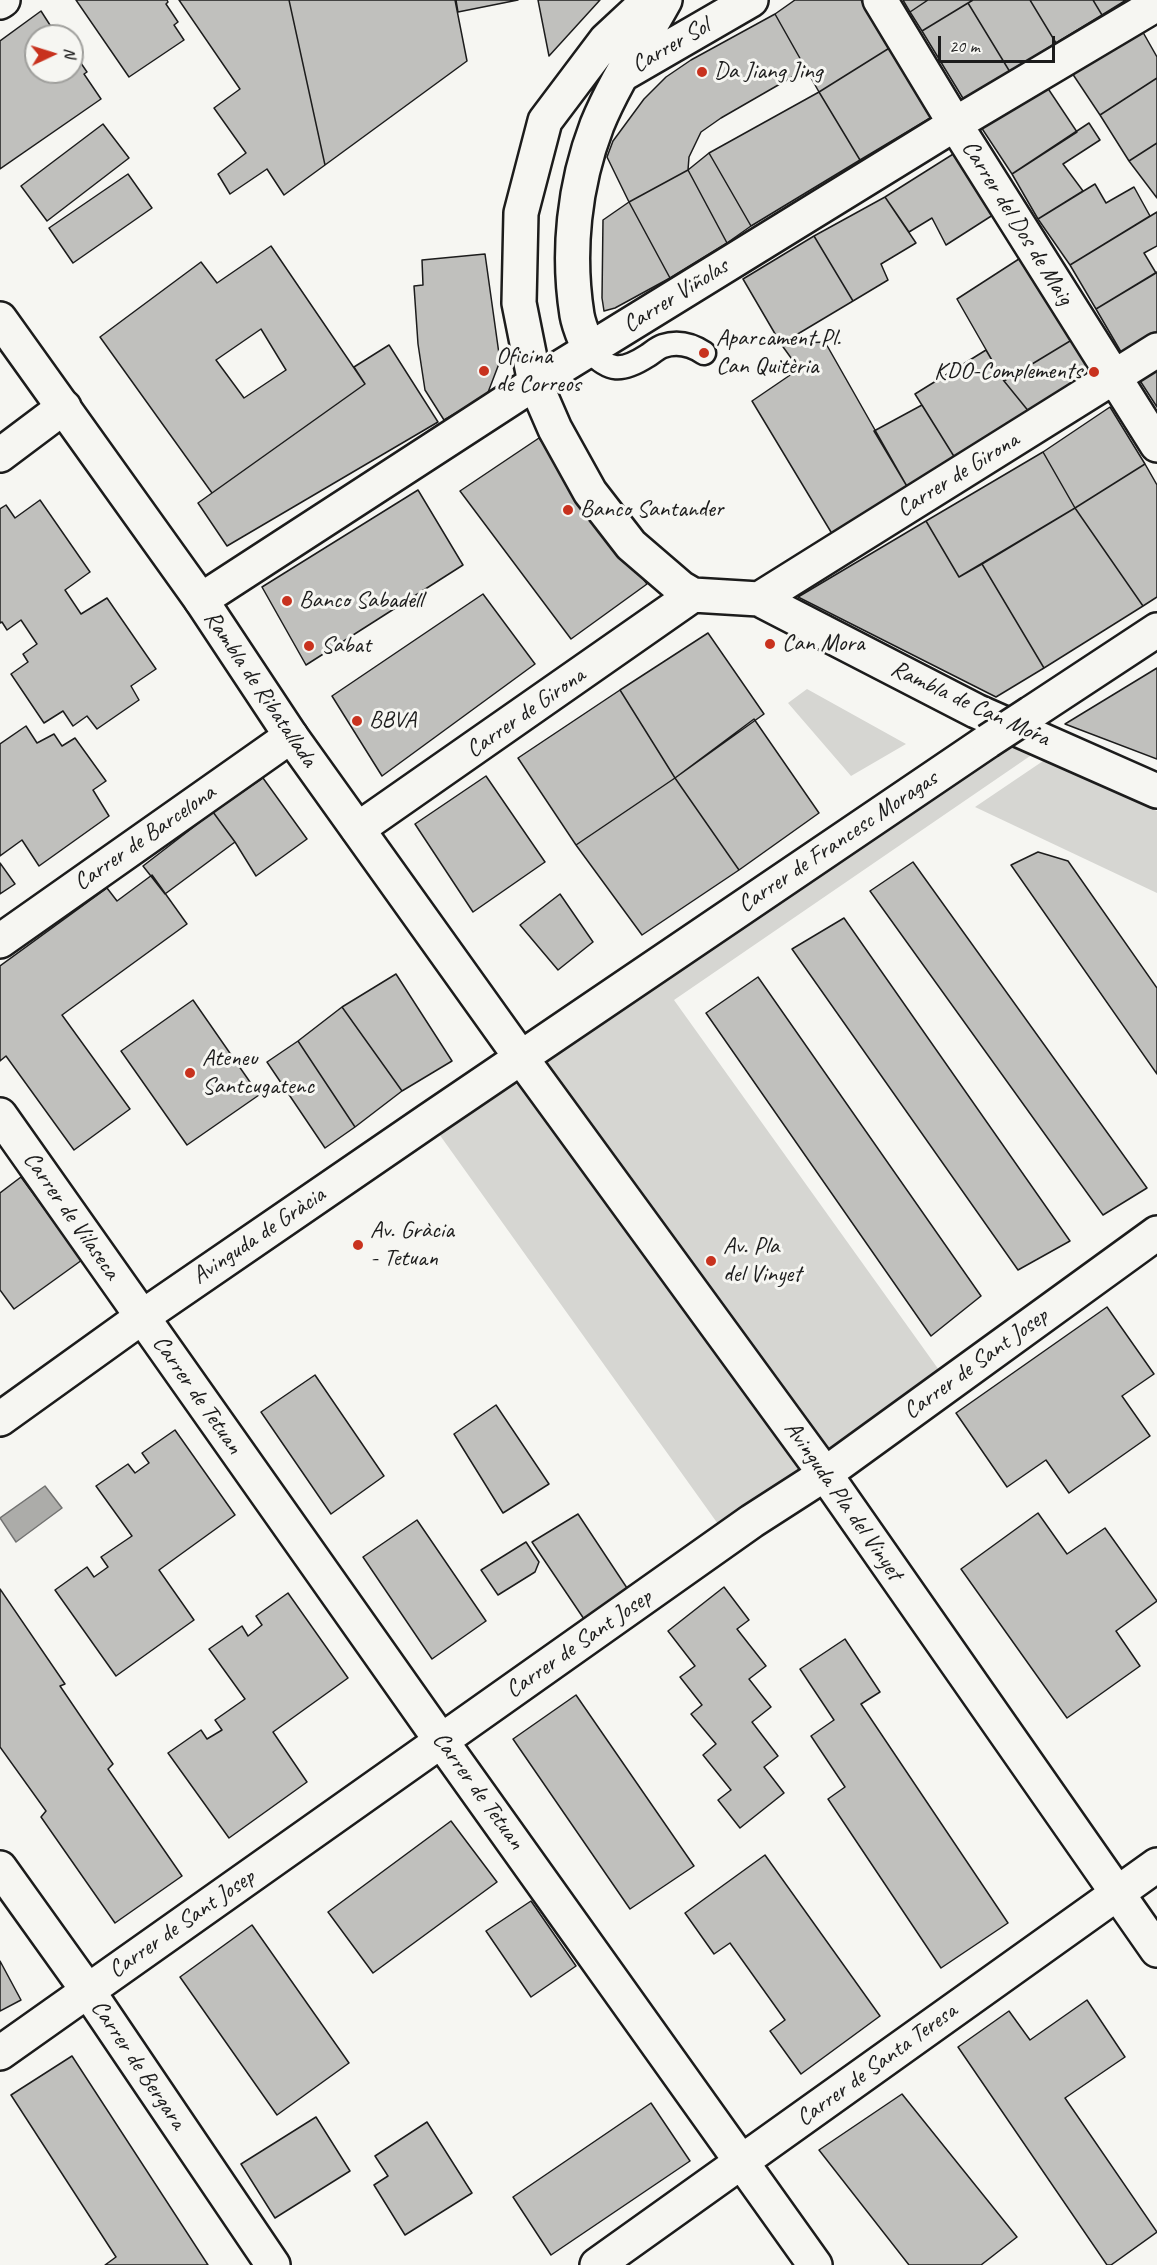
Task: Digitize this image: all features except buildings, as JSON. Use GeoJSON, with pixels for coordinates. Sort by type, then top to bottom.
{"type":"FeatureCollection","features":[{"type":"Feature","properties":{"kind":"street"},"geometry":{"type":"LineString","coordinates":[[649,0],[606,40],[545,121],[521,213],[519,303],[535,383],[555,429],[590,492],[631,545],[693,596]]}},
{"type":"Feature","properties":{"kind":"street"},"geometry":{"type":"LineString","coordinates":[[589,350],[577,317],[573,264],[578,186],[597,125],[622,75],[665,0]]}},
{"type":"Feature","properties":{"kind":"street","name":"Carrer Sol"},"geometry":{"type":"LineString","coordinates":[[622,75],[751,0]]}},
{"type":"Feature","properties":{"kind":"street","name":"Carrer del Dos de Maig"},"geometry":{"type":"LineString","coordinates":[[880,0],[955,124],[1157,445]]}},
{"type":"Feature","properties":{"kind":"street","name":"Carrer Viñolas"},"geometry":{"type":"LineString","coordinates":[[201,600],[535,383],[955,124],[1157,5]]}},
{"type":"Feature","properties":{"kind":"street","name":"Rambla de Ribatallada"},"geometry":{"type":"LineString","coordinates":[[0,319],[201,600],[291,736],[521,1058]]}},
{"type":"Feature","properties":{"kind":"street","name":"Carrer de Girona"},"geometry":{"type":"LineString","coordinates":[[759,599],[1157,350]]}},
{"type":"Feature","properties":{"kind":"street"},"geometry":{"type":"LineString","coordinates":[[0,454],[64,407]]}},
{"type":"Feature","properties":{"kind":"street","name":"Carrer de Girona"},"geometry":{"type":"LineString","coordinates":[[358,829],[693,596]]}},
{"type":"Feature","properties":{"kind":"street","name":"Rambla de Can Mora"},"geometry":{"type":"LineString","coordinates":[[693,596],[759,599],[976,711],[1157,791]]}},
{"type":"Feature","properties":{"kind":"street","name":"Carrer de Francesc Moragas"},"geometry":{"type":"LineString","coordinates":[[521,1058],[988,741],[1157,630]]}},
{"type":"Feature","properties":{"kind":"street","name":"Carrer de Barcelona"},"geometry":{"type":"LineString","coordinates":[[0,941],[291,736]]}},
{"type":"Feature","properties":{"kind":"street","name":"Avinguda de Gràcia"},"geometry":{"type":"LineString","coordinates":[[0,1419],[142,1317],[521,1058]]}},
{"type":"Feature","properties":{"kind":"street","name":"Avinguda Pla del Vinyet"},"geometry":{"type":"LineString","coordinates":[[521,1058],[825,1474],[1157,1950]]}},
{"type":"Feature","properties":{"kind":"street","name":"Carrer de Vilaseca"},"geometry":{"type":"LineString","coordinates":[[0,1115],[142,1317]]}},
{"type":"Feature","properties":{"kind":"street","name":"Carrer de Sant Josep"},"geometry":{"type":"LineString","coordinates":[[0,2053],[752,1521],[825,1474],[1157,1233]]}},
{"type":"Feature","properties":{"kind":"street","name":"Carrer de Tetuan"},"geometry":{"type":"LineString","coordinates":[[142,1317],[815,2265]]}},
{"type":"Feature","properties":{"kind":"street","name":"Carrer de Santa Teresa"},"geometry":{"type":"LineString","coordinates":[[597,2265],[1157,1865]]}},
{"type":"Feature","properties":{"kind":"street","name":"Carrer de Bergara"},"geometry":{"type":"LineString","coordinates":[[0,1868],[88,1991],[273,2265]]}},
{"type":"Feature","properties":{"kind":"lane"},"geometry":{"type":"LineString","coordinates":[[589,350],[600,362],[618,369],[634,364],[662,346],[677,344],[694,346],[704,353]]}},
{"type":"Feature","properties":{"kind":"shaded area"},"geometry":{"type":"Polygon","coordinates":[[[807,689],[906,744],[851,776],[788,703],[807,689]]]}},
{"type":"Feature","properties":{"kind":"shaded area"},"geometry":{"type":"Polygon","coordinates":[[[996,736],[1033,754],[674,1000],[949,1384],[728,1538],[429,1120],[996,736]]]}},
{"type":"Feature","properties":{"kind":"shaded area"},"geometry":{"type":"Polygon","coordinates":[[[1046,759],[1157,811],[1157,893],[975,807],[1046,759]]]}},
{"type":"Feature","properties":{"kind":"shaded area"},"geometry":{"type":"Polygon","coordinates":[[[45,1486],[62,1508],[16,1542],[0,1518],[45,1486]]]}},
{"type":"Feature","properties":{"kind":"place","name":"Da Jiang Jing"},"geometry":{"type":"Point","coordinates":[702,72]}},
{"type":"Feature","properties":{"kind":"place","name":"Aparcament Pl. Can Quitèria"},"geometry":{"type":"Point","coordinates":[704,353]}},
{"type":"Feature","properties":{"kind":"place","name":"Oficina de Correos"},"geometry":{"type":"Point","coordinates":[484,371]}},
{"type":"Feature","properties":{"kind":"place","name":"KDO-Complements"},"geometry":{"type":"Point","coordinates":[1094,372]}},
{"type":"Feature","properties":{"kind":"place","name":"Banco Santander"},"geometry":{"type":"Point","coordinates":[568,510]}},
{"type":"Feature","properties":{"kind":"place","name":"Banco Sabadell"},"geometry":{"type":"Point","coordinates":[287,601]}},
{"type":"Feature","properties":{"kind":"place","name":"Can Mora"},"geometry":{"type":"Point","coordinates":[770,644]}},
{"type":"Feature","properties":{"kind":"place","name":"Sabat"},"geometry":{"type":"Point","coordinates":[309,646]}},
{"type":"Feature","properties":{"kind":"place","name":"BBVA"},"geometry":{"type":"Point","coordinates":[357,721]}},
{"type":"Feature","properties":{"kind":"place","name":"Ateneu Santcugatenc"},"geometry":{"type":"Point","coordinates":[190,1073]}},
{"type":"Feature","properties":{"kind":"place","name":"Av. Gràcia - Tetuan"},"geometry":{"type":"Point","coordinates":[358,1245]}},
{"type":"Feature","properties":{"kind":"place","name":"Av. Pla del Vinyet"},"geometry":{"type":"Point","coordinates":[711,1261]}}]}
